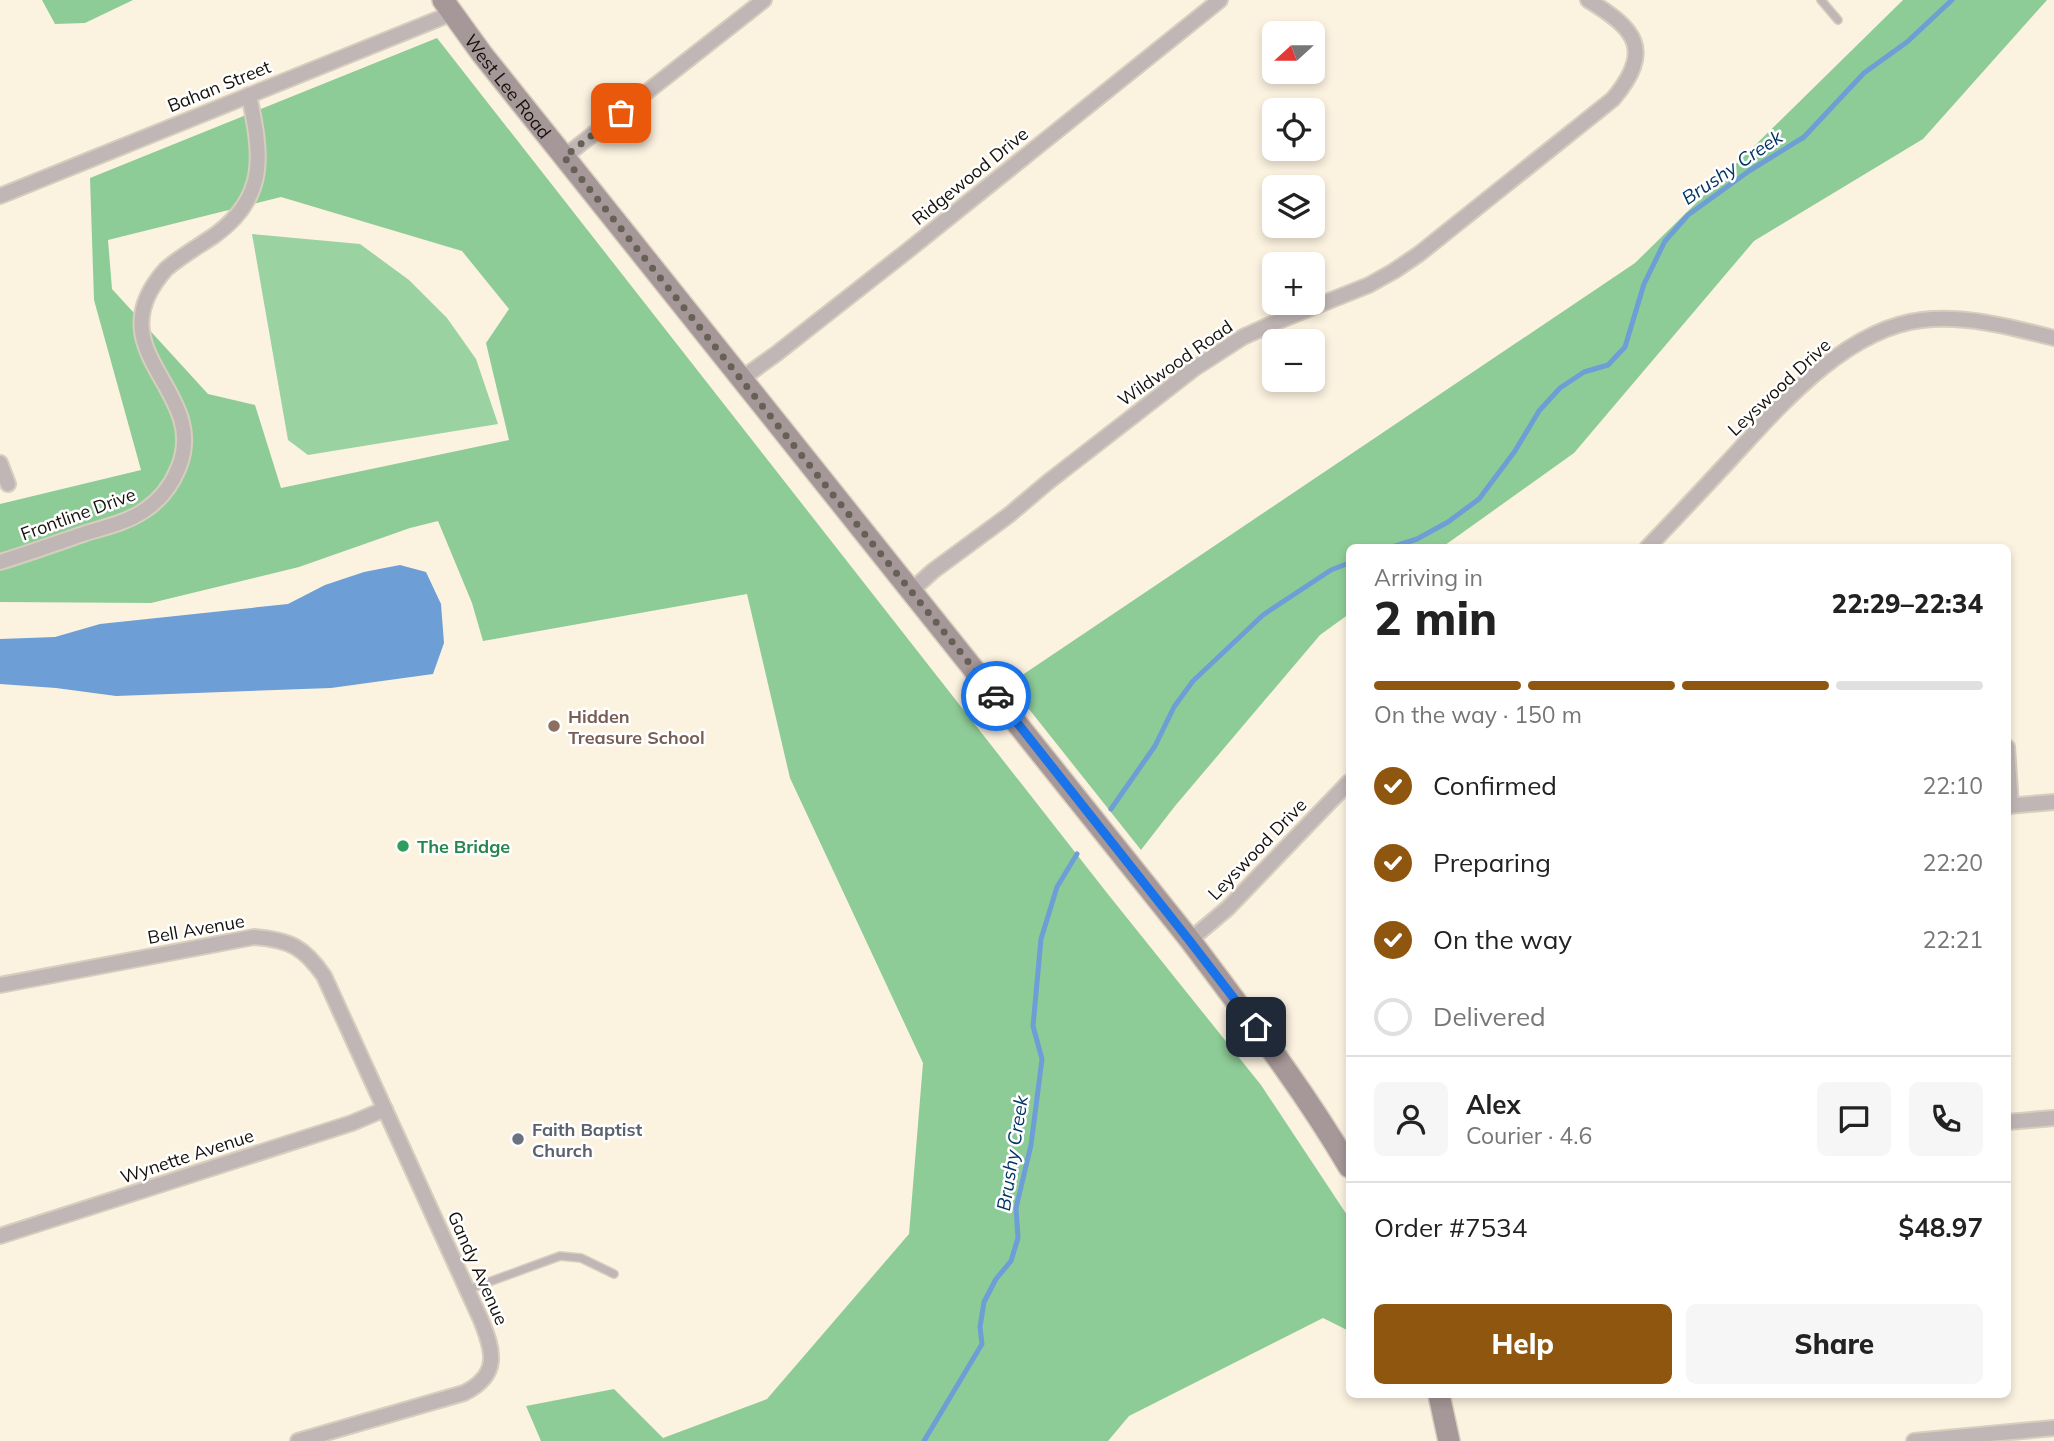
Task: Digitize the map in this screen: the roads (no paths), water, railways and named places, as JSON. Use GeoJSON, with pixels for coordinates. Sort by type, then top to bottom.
{"type":"FeatureCollection","features":[{"type":"Feature","properties":{"kind":"street"},"geometry":{"type":"LineString","coordinates":[[564,157],[764,0]]}},
{"type":"Feature","properties":{"kind":"street","name":"Ridgewood Drive"},"geometry":{"type":"LineString","coordinates":[[741,379],[906,252],[1220,0]]}},
{"type":"Feature","properties":{"kind":"street","name":"Wildwood Road"},"geometry":{"type":"LineString","coordinates":[[911,591],[933,571],[1195,368],[1243,337],[1369,285],[1394,271],[1613,99],[1627,82],[1635,65],[1636,47],[1619,20],[1588,0]]}},
{"type":"Feature","properties":{"kind":"street","name":"West Lee Road"},"geometry":{"type":"LineString","coordinates":[[448,7],[482,54],[1189,940],[1304,1094],[1346,1162]]}},
{"type":"Feature","properties":{"kind":"street","name":"Bahan Street"},"geometry":{"type":"LineString","coordinates":[[0,196],[249,94],[448,7]]}},
{"type":"Feature","properties":{"kind":"street","name":"Frontline Drive"},"geometry":{"type":"LineString","coordinates":[[0,562],[130,519],[154,504],[174,479],[183,452],[183,423],[174,398],[148,356],[141,333],[142,313],[146,298],[166,269],[233,220],[249,199],[256,179],[259,155],[249,94]]}},
{"type":"Feature","properties":{"kind":"street","name":"Leyswood Drive"},"geometry":{"type":"LineString","coordinates":[[1651,544],[1797,391],[1829,363],[1865,339],[1903,324],[1951,318],[1987,322],[2054,338]]}},
{"type":"Feature","properties":{"kind":"street"},"geometry":{"type":"LineString","coordinates":[[0,463],[8,485]]}},
{"type":"Feature","properties":{"kind":"street","name":"Leyswood Drive"},"geometry":{"type":"LineString","coordinates":[[1189,940],[1228,908],[1346,785]]}},
{"type":"Feature","properties":{"kind":"street"},"geometry":{"type":"LineString","coordinates":[[2011,806],[2054,802]]}},
{"type":"Feature","properties":{"kind":"street","name":"Bell Avenue"},"geometry":{"type":"LineString","coordinates":[[0,985],[254,937],[285,941],[307,955],[324,976],[385,1109]]}},
{"type":"Feature","properties":{"kind":"street","name":"Wynette Avenue"},"geometry":{"type":"LineString","coordinates":[[0,1236],[352,1123],[385,1109]]}},
{"type":"Feature","properties":{"kind":"street","name":"Gandy Avenue"},"geometry":{"type":"LineString","coordinates":[[298,1441],[450,1397],[475,1387],[484,1380],[490,1369],[490,1346],[385,1109]]}},
{"type":"Feature","properties":{"kind":"street"},"geometry":{"type":"LineString","coordinates":[[2011,1122],[2054,1118]]}},
{"type":"Feature","properties":{"kind":"street"},"geometry":{"type":"LineString","coordinates":[[1440,1398],[1449,1441]]}},
{"type":"Feature","properties":{"kind":"street"},"geometry":{"type":"LineString","coordinates":[[1914,1441],[2054,1428]]}},
{"type":"Feature","properties":{"kind":"lane"},"geometry":{"type":"LineString","coordinates":[[1821,0],[1838,20]]}},
{"type":"Feature","properties":{"kind":"lane"},"geometry":{"type":"LineString","coordinates":[[467,1290],[561,1256],[581,1258],[614,1273]]}},
{"type":"Feature","properties":{"kind":"water"},"geometry":{"type":"Polygon","coordinates":[[[400,565],[426,572],[441,604],[444,643],[433,674],[331,688],[116,696],[0,684],[0,639],[55,637],[100,624],[288,604],[325,585],[364,572],[400,565]]]}},
{"type":"Feature","properties":{"kind":"waterway","name":"Brushy Creek"},"geometry":{"type":"LineString","coordinates":[[1401,544],[1417,539],[1448,522],[1479,499],[1515,451],[1539,411],[1560,388],[1584,372],[1608,365],[1625,347],[1644,284],[1665,241],[1688,215],[1749,171],[1804,137],[1864,73],[1907,42],[1952,0]]}},
{"type":"Feature","properties":{"kind":"waterway","name":"Brushy Creek"},"geometry":{"type":"LineString","coordinates":[[1111,809],[1155,746],[1174,707],[1193,681],[1263,615],[1331,570],[1346,564]]}},
{"type":"Feature","properties":{"kind":"waterway","name":"Brushy Creek"},"geometry":{"type":"LineString","coordinates":[[924,1441],[982,1344],[980,1327],[984,1302],[996,1279],[1011,1261],[1018,1238],[1016,1208],[1031,1145],[1042,1059],[1033,1026],[1041,939],[1057,887],[1077,854]]}},
{"type":"Feature","properties":{"kind":"place","name":"Hidden Treasure School"},"geometry":{"type":"Point","coordinates":[554,726]}},
{"type":"Feature","properties":{"kind":"place","name":"The Bridge"},"geometry":{"type":"Point","coordinates":[403,846]}},
{"type":"Feature","properties":{"kind":"place","name":"Faith Baptist Church"},"geometry":{"type":"Point","coordinates":[518,1139]}}]}
